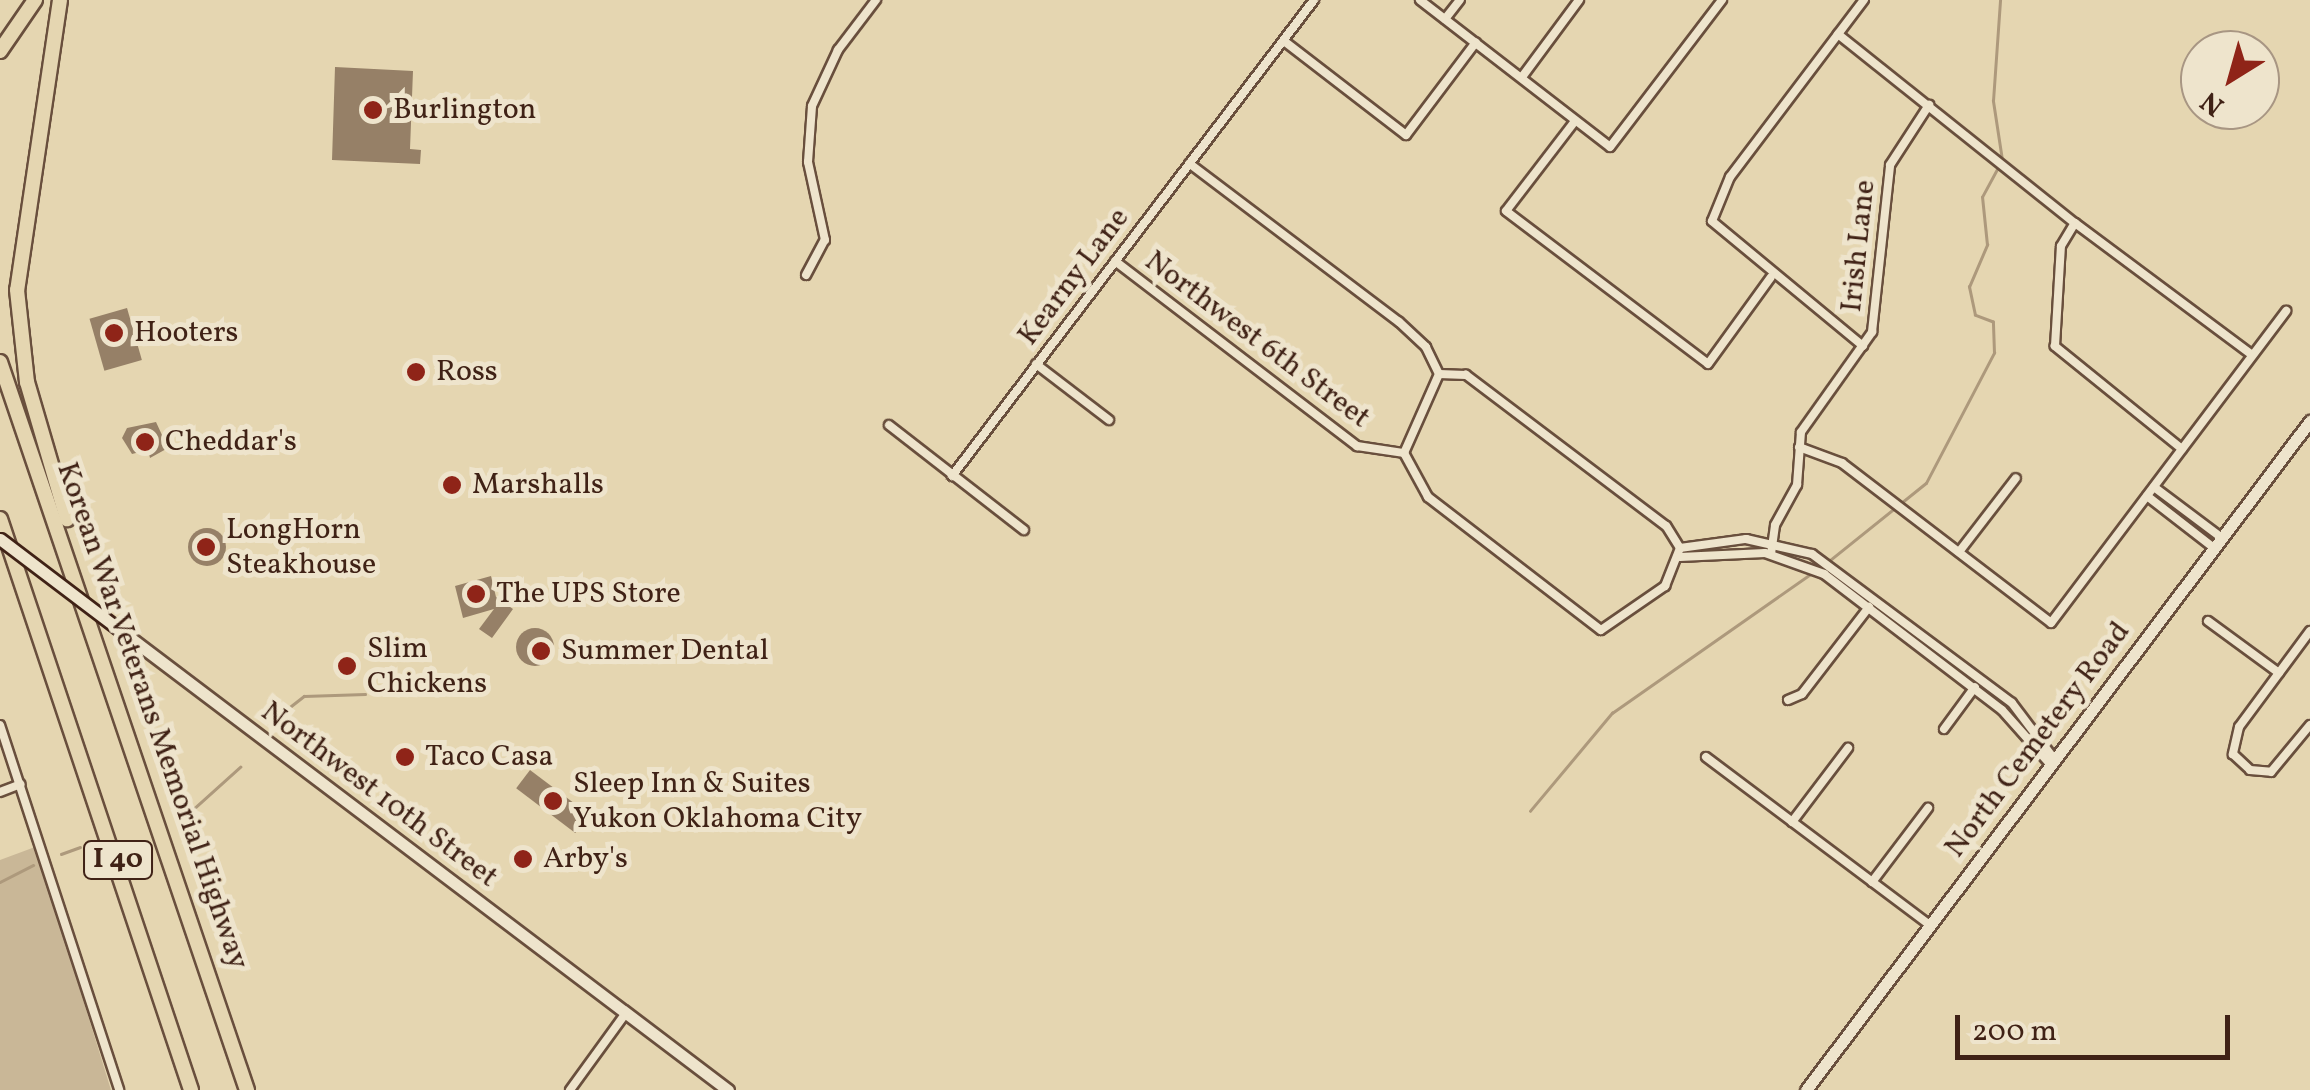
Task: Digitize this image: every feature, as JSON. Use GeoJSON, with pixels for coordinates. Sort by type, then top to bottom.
{"type":"FeatureCollection","features":[{"type":"Feature","properties":{"kind":"highway"},"geometry":{"type":"LineString","coordinates":[[0,51],[35,0]]}},
{"type":"Feature","properties":{"kind":"highway"},"geometry":{"type":"LineString","coordinates":[[60,0],[17,290],[27,382],[76,567]]}},
{"type":"Feature","properties":{"kind":"highway","name":"Korean War Veterans Memorial Highway"},"geometry":{"type":"LineString","coordinates":[[0,362],[76,567],[247,1090]]}},
{"type":"Feature","properties":{"kind":"highway","name":"I 40"},"geometry":{"type":"LineString","coordinates":[[0,519],[191,1090]]}},
{"type":"Feature","properties":{"kind":"main road","name":"North Cemetery Road"},"geometry":{"type":"LineString","coordinates":[[1806,1090],[2310,421]]}},
{"type":"Feature","properties":{"kind":"main road","name":"Northwest 10th Street"},"geometry":{"type":"LineString","coordinates":[[0,540],[728,1090]]}},
{"type":"Feature","properties":{"kind":"street"},"geometry":{"type":"LineString","coordinates":[[806,274],[825,240],[808,162],[812,106],[838,50],[876,0]]}},
{"type":"Feature","properties":{"kind":"street","name":"Kearny Lane"},"geometry":{"type":"LineString","coordinates":[[952,476],[1314,0]]}},
{"type":"Feature","properties":{"kind":"street"},"geometry":{"type":"LineString","coordinates":[[1420,0],[1610,147],[1722,0]]}},
{"type":"Feature","properties":{"kind":"street"},"geometry":{"type":"LineString","coordinates":[[1445,19],[1460,0]]}},
{"type":"Feature","properties":{"kind":"street"},"geometry":{"type":"LineString","coordinates":[[1522,77],[1579,0]]}},
{"type":"Feature","properties":{"kind":"street"},"geometry":{"type":"LineString","coordinates":[[1863,346],[1771,277],[1712,221],[1730,177],[1864,0]]}},
{"type":"Feature","properties":{"kind":"street"},"geometry":{"type":"LineString","coordinates":[[1838,34],[2075,223],[2252,355]]}},
{"type":"Feature","properties":{"kind":"street"},"geometry":{"type":"LineString","coordinates":[[1284,41],[1406,135],[1476,42]]}},
{"type":"Feature","properties":{"kind":"street","name":"Irish Lane"},"geometry":{"type":"LineString","coordinates":[[1771,554],[1771,542],[1798,485],[1801,432],[1863,346],[1877,318],[1890,165],[1929,104]]}},
{"type":"Feature","properties":{"kind":"street"},"geometry":{"type":"LineString","coordinates":[[1575,121],[1506,211],[1708,364],[1771,277]]}},
{"type":"Feature","properties":{"kind":"street"},"geometry":{"type":"LineString","coordinates":[[1189,164],[1399,322],[1426,347],[1439,374],[1404,453],[1428,497],[1601,630],[1660,590],[1680,552]]}},
{"type":"Feature","properties":{"kind":"street"},"geometry":{"type":"LineString","coordinates":[[2075,223],[2061,246],[2054,346],[2182,448]]}},
{"type":"Feature","properties":{"kind":"street","name":"Northwest 6th Street"},"geometry":{"type":"LineString","coordinates":[[1114,261],[1357,446],[1404,453]]}},
{"type":"Feature","properties":{"kind":"street"},"geometry":{"type":"LineString","coordinates":[[1799,447],[1842,463],[2051,622],[2286,311]]}},
{"type":"Feature","properties":{"kind":"street"},"geometry":{"type":"LineString","coordinates":[[1036,364],[1109,420]]}},
{"type":"Feature","properties":{"kind":"street"},"geometry":{"type":"LineString","coordinates":[[1439,374],[1466,374],[1666,526],[1680,552]]}},
{"type":"Feature","properties":{"kind":"street"},"geometry":{"type":"LineString","coordinates":[[888,425],[1024,530]]}},
{"type":"Feature","properties":{"kind":"street"},"geometry":{"type":"LineString","coordinates":[[1959,552],[2016,478]]}},
{"type":"Feature","properties":{"kind":"street"},"geometry":{"type":"LineString","coordinates":[[2154,487],[2218,543]]}},
{"type":"Feature","properties":{"kind":"street"},"geometry":{"type":"LineString","coordinates":[[2147,496],[2218,543]]}},
{"type":"Feature","properties":{"kind":"street"},"geometry":{"type":"LineString","coordinates":[[1680,552],[1771,542],[1812,554],[2012,703],[2053,762]]}},
{"type":"Feature","properties":{"kind":"street"},"geometry":{"type":"LineString","coordinates":[[1680,552],[1771,554],[1824,574],[1974,688],[2053,762]]}},
{"type":"Feature","properties":{"kind":"street"},"geometry":{"type":"LineString","coordinates":[[1788,700],[1802,694],[1874,599]]}},
{"type":"Feature","properties":{"kind":"street"},"geometry":{"type":"LineString","coordinates":[[2208,621],[2279,674]]}},
{"type":"Feature","properties":{"kind":"street"},"geometry":{"type":"LineString","coordinates":[[2310,631],[2234,736],[2233,754],[2250,770],[2281,766],[2310,725]]}},
{"type":"Feature","properties":{"kind":"street"},"geometry":{"type":"LineString","coordinates":[[1944,728],[1981,679]]}},
{"type":"Feature","properties":{"kind":"street"},"geometry":{"type":"LineString","coordinates":[[0,725],[119,1090]]}},
{"type":"Feature","properties":{"kind":"street"},"geometry":{"type":"LineString","coordinates":[[1792,822],[1848,748]]}},
{"type":"Feature","properties":{"kind":"street"},"geometry":{"type":"LineString","coordinates":[[1706,757],[1930,925]]}},
{"type":"Feature","properties":{"kind":"street"},"geometry":{"type":"LineString","coordinates":[[0,792],[21,784]]}},
{"type":"Feature","properties":{"kind":"street"},"geometry":{"type":"LineString","coordinates":[[1872,882],[1928,808]]}},
{"type":"Feature","properties":{"kind":"street"},"geometry":{"type":"LineString","coordinates":[[570,1090],[627,1012]]}},
{"type":"Feature","properties":{"kind":"shaded area"},"geometry":{"type":"Polygon","coordinates":[[[36,847],[111,1090],[0,1090],[0,860],[36,847]]]}},
{"type":"Feature","properties":{"kind":"building","name":"Burlington"},"geometry":{"type":"Polygon","coordinates":[[[335,67],[413,71],[410,149],[421,150],[420,164],[332,160],[335,67]]]}},
{"type":"Feature","properties":{"kind":"building","name":"Hooters"},"geometry":{"type":"Polygon","coordinates":[[[127,308],[142,360],[104,371],[90,319],[127,308]]]}},
{"type":"Feature","properties":{"kind":"building","name":"Cheddar's"},"geometry":{"type":"Polygon","coordinates":[[[156,422],[168,448],[150,458],[148,450],[132,454],[122,438],[127,428],[156,422]]]}},
{"type":"Feature","properties":{"kind":"building","name":"LongHorn Steakhouse"},"geometry":{"type":"Polygon","coordinates":[[[207,528],[220,534],[226,547],[220,560],[207,566],[194,560],[188,547],[194,534],[207,528]]]}},
{"type":"Feature","properties":{"kind":"building"},"geometry":{"type":"Polygon","coordinates":[[[491,576],[496,597],[513,609],[492,638],[479,629],[494,609],[463,618],[455,586],[491,576]]]}},
{"type":"Feature","properties":{"kind":"building"},"geometry":{"type":"Polygon","coordinates":[[[535,628],[548,634],[554,647],[548,660],[535,666],[522,660],[516,647],[522,634],[535,628]]]}},
{"type":"Feature","properties":{"kind":"building","name":"Sleep Inn & Suites Yukon Oklahoma City"},"geometry":{"type":"Polygon","coordinates":[[[530,770],[589,815],[575,833],[516,788],[530,770]]]}},
{"type":"Feature","properties":{"kind":"waterway"},"geometry":{"type":"LineString","coordinates":[[1819,569],[1926,483],[1994,353],[1993,322],[1975,315],[1969,287],[1987,245],[1982,197],[2002,160],[1993,101],[2000,0]]}},
{"type":"Feature","properties":{"kind":"waterway"},"geometry":{"type":"LineString","coordinates":[[1530,811],[1612,713],[1812,573]]}},
{"type":"Feature","properties":{"kind":"waterway"},"geometry":{"type":"LineString","coordinates":[[277,717],[304,696],[365,694]]}},
{"type":"Feature","properties":{"kind":"waterway"},"geometry":{"type":"LineString","coordinates":[[189,813],[240,767]]}},
{"type":"Feature","properties":{"kind":"waterway"},"geometry":{"type":"LineString","coordinates":[[61,854],[80,847]]}},
{"type":"Feature","properties":{"kind":"waterway"},"geometry":{"type":"LineString","coordinates":[[0,882],[33,865]]}},
{"type":"Feature","properties":{"kind":"place","name":"Burlington"},"geometry":{"type":"Point","coordinates":[373,110]}},
{"type":"Feature","properties":{"kind":"place","name":"Hooters"},"geometry":{"type":"Point","coordinates":[114,333]}},
{"type":"Feature","properties":{"kind":"place","name":"Ross"},"geometry":{"type":"Point","coordinates":[416,372]}},
{"type":"Feature","properties":{"kind":"place","name":"Cheddar's"},"geometry":{"type":"Point","coordinates":[145,442]}},
{"type":"Feature","properties":{"kind":"place","name":"Marshalls"},"geometry":{"type":"Point","coordinates":[452,485]}},
{"type":"Feature","properties":{"kind":"place","name":"LongHorn Steakhouse"},"geometry":{"type":"Point","coordinates":[206,547]}},
{"type":"Feature","properties":{"kind":"place","name":"The UPS Store"},"geometry":{"type":"Point","coordinates":[476,594]}},
{"type":"Feature","properties":{"kind":"place","name":"Summer Dental"},"geometry":{"type":"Point","coordinates":[541,651]}},
{"type":"Feature","properties":{"kind":"place","name":"Slim Chickens"},"geometry":{"type":"Point","coordinates":[347,666]}},
{"type":"Feature","properties":{"kind":"place","name":"Taco Casa"},"geometry":{"type":"Point","coordinates":[405,757]}},
{"type":"Feature","properties":{"kind":"place","name":"Sleep Inn & Suites Yukon Oklahoma City"},"geometry":{"type":"Point","coordinates":[553,801]}},
{"type":"Feature","properties":{"kind":"place","name":"Arby's"},"geometry":{"type":"Point","coordinates":[523,859]}}]}
